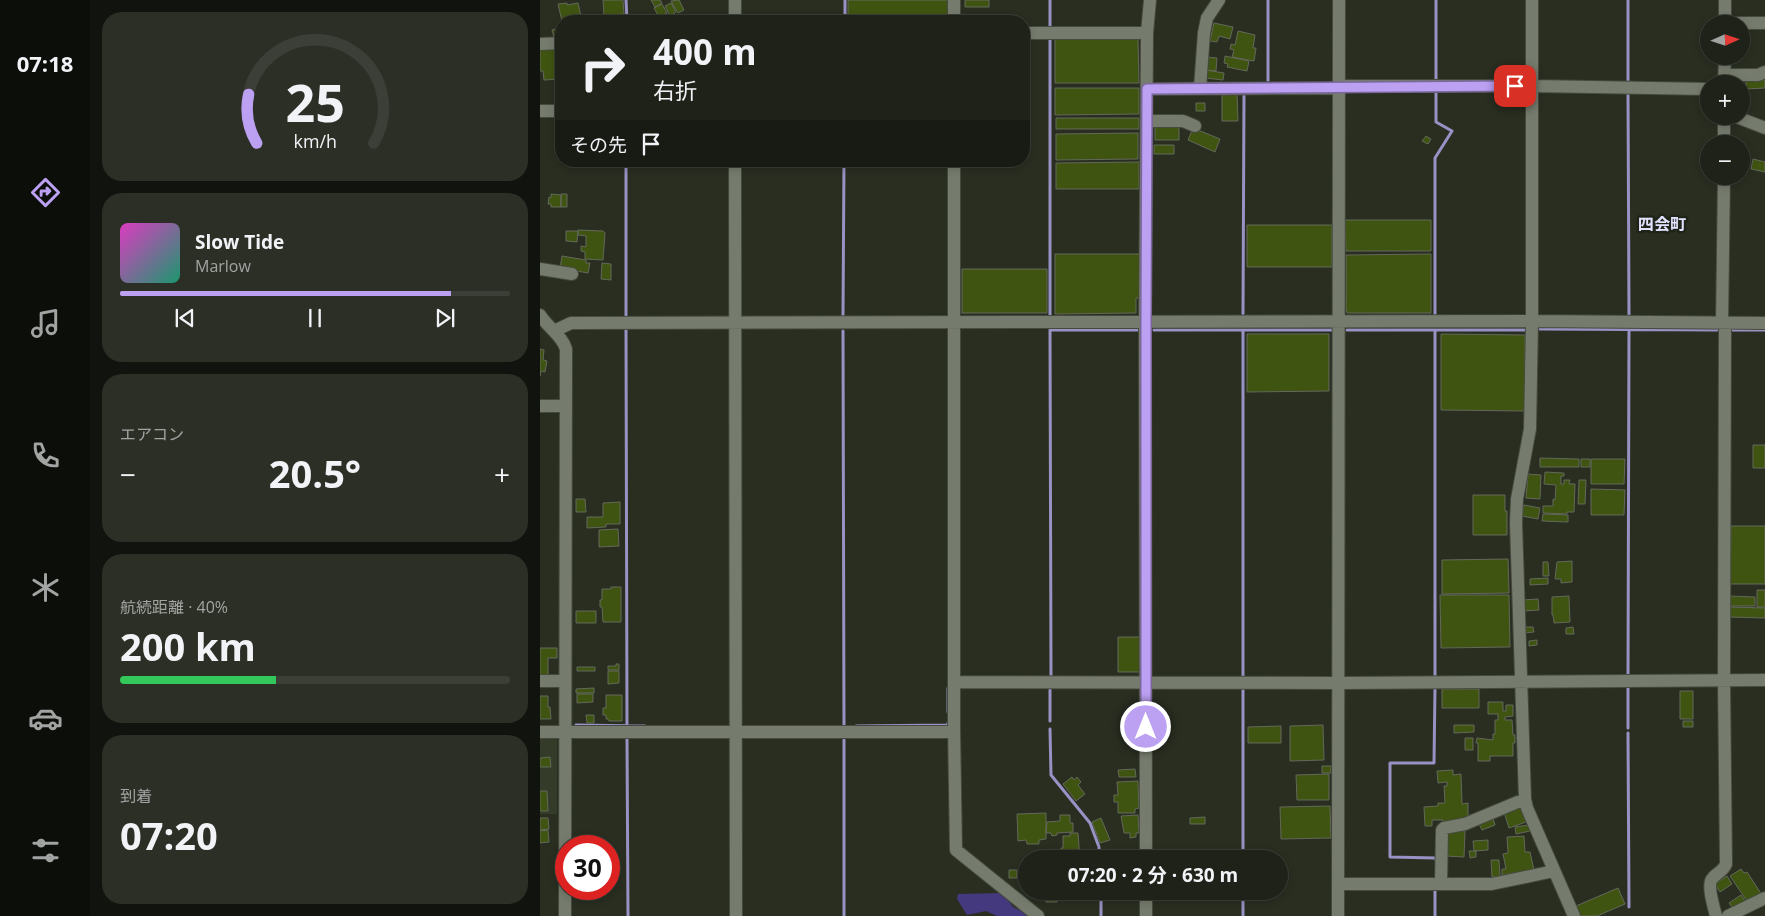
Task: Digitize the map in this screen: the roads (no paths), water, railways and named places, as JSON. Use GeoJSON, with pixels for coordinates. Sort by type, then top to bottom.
{"type":"FeatureCollection","features":[{"type":"Feature","properties":{"kind":"street"},"geometry":{"type":"LineString","coordinates":[[735,0],[735,15]]}},
{"type":"Feature","properties":{"kind":"street"},"geometry":{"type":"LineString","coordinates":[[954,0],[954,15]]}},
{"type":"Feature","properties":{"kind":"street"},"geometry":{"type":"LineString","coordinates":[[1146,850],[1147,33],[1150,0]]}},
{"type":"Feature","properties":{"kind":"street"},"geometry":{"type":"LineString","coordinates":[[1200,88],[1207,18],[1219,0]]}},
{"type":"Feature","properties":{"kind":"street"},"geometry":{"type":"LineString","coordinates":[[1338,916],[1339,0]]}},
{"type":"Feature","properties":{"kind":"street"},"geometry":{"type":"LineString","coordinates":[[1532,0],[1530,429],[1517,499],[1516,523],[1525,799],[1527,808],[1574,916]]}},
{"type":"Feature","properties":{"kind":"street"},"geometry":{"type":"LineString","coordinates":[[1725,0],[1725,15]]}},
{"type":"Feature","properties":{"kind":"street"},"geometry":{"type":"LineString","coordinates":[[1750,23],[1765,23]]}},
{"type":"Feature","properties":{"kind":"street"},"geometry":{"type":"LineString","coordinates":[[1030,33],[1147,33]]}},
{"type":"Feature","properties":{"kind":"street"},"geometry":{"type":"LineString","coordinates":[[540,44],[555,44]]}},
{"type":"Feature","properties":{"kind":"street"},"geometry":{"type":"LineString","coordinates":[[1750,76],[1765,72]]}},
{"type":"Feature","properties":{"kind":"street"},"geometry":{"type":"LineString","coordinates":[[1147,89],[1532,86],[1700,89]]}},
{"type":"Feature","properties":{"kind":"street"},"geometry":{"type":"LineString","coordinates":[[540,112],[555,111]]}},
{"type":"Feature","properties":{"kind":"street"},"geometry":{"type":"LineString","coordinates":[[1147,121],[1183,121],[1195,126]]}},
{"type":"Feature","properties":{"kind":"street"},"geometry":{"type":"LineString","coordinates":[[1750,122],[1765,128]]}},
{"type":"Feature","properties":{"kind":"street"},"geometry":{"type":"LineString","coordinates":[[735,167],[736,916]]}},
{"type":"Feature","properties":{"kind":"street"},"geometry":{"type":"LineString","coordinates":[[954,167],[954,732],[956,850],[1038,916]]}},
{"type":"Feature","properties":{"kind":"street"},"geometry":{"type":"LineString","coordinates":[[1716,916],[1709,884],[1712,878],[1724,869],[1726,864],[1724,185]]}},
{"type":"Feature","properties":{"kind":"street"},"geometry":{"type":"LineString","coordinates":[[540,269],[572,274]]}},
{"type":"Feature","properties":{"kind":"street"},"geometry":{"type":"LineString","coordinates":[[540,315],[565,343],[566,349],[565,916]]}},
{"type":"Feature","properties":{"kind":"street"},"geometry":{"type":"LineString","coordinates":[[554,331],[571,323],[1338,321],[1765,323]]}},
{"type":"Feature","properties":{"kind":"street"},"geometry":{"type":"LineString","coordinates":[[540,406],[565,406]]}},
{"type":"Feature","properties":{"kind":"street"},"geometry":{"type":"LineString","coordinates":[[954,682],[1339,683],[1765,680]]}},
{"type":"Feature","properties":{"kind":"street"},"geometry":{"type":"LineString","coordinates":[[540,681],[565,681]]}},
{"type":"Feature","properties":{"kind":"street"},"geometry":{"type":"LineString","coordinates":[[540,732],[954,732]]}},
{"type":"Feature","properties":{"kind":"street"},"geometry":{"type":"LineString","coordinates":[[1441,884],[1442,830],[1465,824],[1525,799]]}},
{"type":"Feature","properties":{"kind":"street"},"geometry":{"type":"LineString","coordinates":[[1338,884],[1492,884],[1554,871]]}},
{"type":"Feature","properties":{"kind":"street"},"geometry":{"type":"LineString","coordinates":[[1728,916],[1765,898]]}},
{"type":"Feature","properties":{"kind":"street"},"geometry":{"type":"LineString","coordinates":[[1146,900],[1146,916]]}},
{"type":"Feature","properties":{"kind":"waterway"},"geometry":{"type":"LineString","coordinates":[[626,0],[627,15]]}},
{"type":"Feature","properties":{"kind":"waterway"},"geometry":{"type":"LineString","coordinates":[[845,0],[845,15]]}},
{"type":"Feature","properties":{"kind":"waterway"},"geometry":{"type":"LineString","coordinates":[[1050,0],[1050,29]]}},
{"type":"Feature","properties":{"kind":"waterway"},"geometry":{"type":"LineString","coordinates":[[1268,0],[1268,84]]}},
{"type":"Feature","properties":{"kind":"waterway"},"geometry":{"type":"LineString","coordinates":[[1436,0],[1436,79]]}},
{"type":"Feature","properties":{"kind":"waterway"},"geometry":{"type":"LineString","coordinates":[[1628,0],[1628,84]]}},
{"type":"Feature","properties":{"kind":"waterway"},"geometry":{"type":"LineString","coordinates":[[1050,38],[1050,315]]}},
{"type":"Feature","properties":{"kind":"waterway"},"geometry":{"type":"LineString","coordinates":[[1628,92],[1629,315]]}},
{"type":"Feature","properties":{"kind":"waterway"},"geometry":{"type":"LineString","coordinates":[[1243,314],[1245,93]]}},
{"type":"Feature","properties":{"kind":"waterway"},"geometry":{"type":"LineString","coordinates":[[1435,314],[1435,158],[1452,131],[1436,122],[1436,93]]}},
{"type":"Feature","properties":{"kind":"waterway"},"geometry":{"type":"LineString","coordinates":[[626,167],[626,316]]}},
{"type":"Feature","properties":{"kind":"waterway"},"geometry":{"type":"LineString","coordinates":[[843,315],[844,167]]}},
{"type":"Feature","properties":{"kind":"waterway"},"geometry":{"type":"LineString","coordinates":[[626,329],[627,727]]}},
{"type":"Feature","properties":{"kind":"waterway"},"geometry":{"type":"LineString","coordinates":[[1540,329],[1717,330]]}},
{"type":"Feature","properties":{"kind":"waterway"},"geometry":{"type":"LineString","coordinates":[[1051,676],[1050,330],[1139,330]]}},
{"type":"Feature","properties":{"kind":"waterway"},"geometry":{"type":"LineString","coordinates":[[1154,330],[1332,330]]}},
{"type":"Feature","properties":{"kind":"waterway"},"geometry":{"type":"LineString","coordinates":[[1243,330],[1243,676]]}},
{"type":"Feature","properties":{"kind":"waterway"},"geometry":{"type":"LineString","coordinates":[[1347,330],[1525,330]]}},
{"type":"Feature","properties":{"kind":"waterway"},"geometry":{"type":"LineString","coordinates":[[1435,330],[1435,676]]}},
{"type":"Feature","properties":{"kind":"waterway"},"geometry":{"type":"LineString","coordinates":[[1628,677],[1629,330]]}},
{"type":"Feature","properties":{"kind":"waterway"},"geometry":{"type":"LineString","coordinates":[[1732,330],[1765,330]]}},
{"type":"Feature","properties":{"kind":"waterway"},"geometry":{"type":"LineString","coordinates":[[843,331],[844,727]]}},
{"type":"Feature","properties":{"kind":"waterway"},"geometry":{"type":"LineString","coordinates":[[1050,686],[1050,721]]}},
{"type":"Feature","properties":{"kind":"waterway"},"geometry":{"type":"LineString","coordinates":[[1628,728],[1628,686],[1630,686]]}},
{"type":"Feature","properties":{"kind":"waterway"},"geometry":{"type":"LineString","coordinates":[[1243,687],[1243,850]]}},
{"type":"Feature","properties":{"kind":"waterway"},"geometry":{"type":"LineString","coordinates":[[1435,687],[1434,763],[1390,763],[1390,857],[1436,858],[1436,860]]}},
{"type":"Feature","properties":{"kind":"waterway"},"geometry":{"type":"LineString","coordinates":[[948,688],[948,712]]}},
{"type":"Feature","properties":{"kind":"waterway"},"geometry":{"type":"LineString","coordinates":[[856,726],[948,725],[948,723]]}},
{"type":"Feature","properties":{"kind":"waterway"},"geometry":{"type":"LineString","coordinates":[[576,725],[645,726]]}},
{"type":"Feature","properties":{"kind":"waterway"},"geometry":{"type":"LineString","coordinates":[[1050,729],[1051,775],[1090,823],[1099,850]]}},
{"type":"Feature","properties":{"kind":"waterway"},"geometry":{"type":"LineString","coordinates":[[1628,733],[1629,907]]}},
{"type":"Feature","properties":{"kind":"waterway"},"geometry":{"type":"LineString","coordinates":[[627,737],[628,916]]}},
{"type":"Feature","properties":{"kind":"waterway"},"geometry":{"type":"LineString","coordinates":[[844,740],[844,916]]}},
{"type":"Feature","properties":{"kind":"waterway"},"geometry":{"type":"LineString","coordinates":[[1435,888],[1435,916]]}},
{"type":"Feature","properties":{"kind":"waterway"},"geometry":{"type":"LineString","coordinates":[[1101,900],[1101,916]]}},
{"type":"Feature","properties":{"kind":"waterway"},"geometry":{"type":"LineString","coordinates":[[1243,900],[1243,916]]}},
{"type":"Feature","properties":{"kind":"district","name":"四会町"},"geometry":{"type":"Point","coordinates":[1662,224]}}]}
